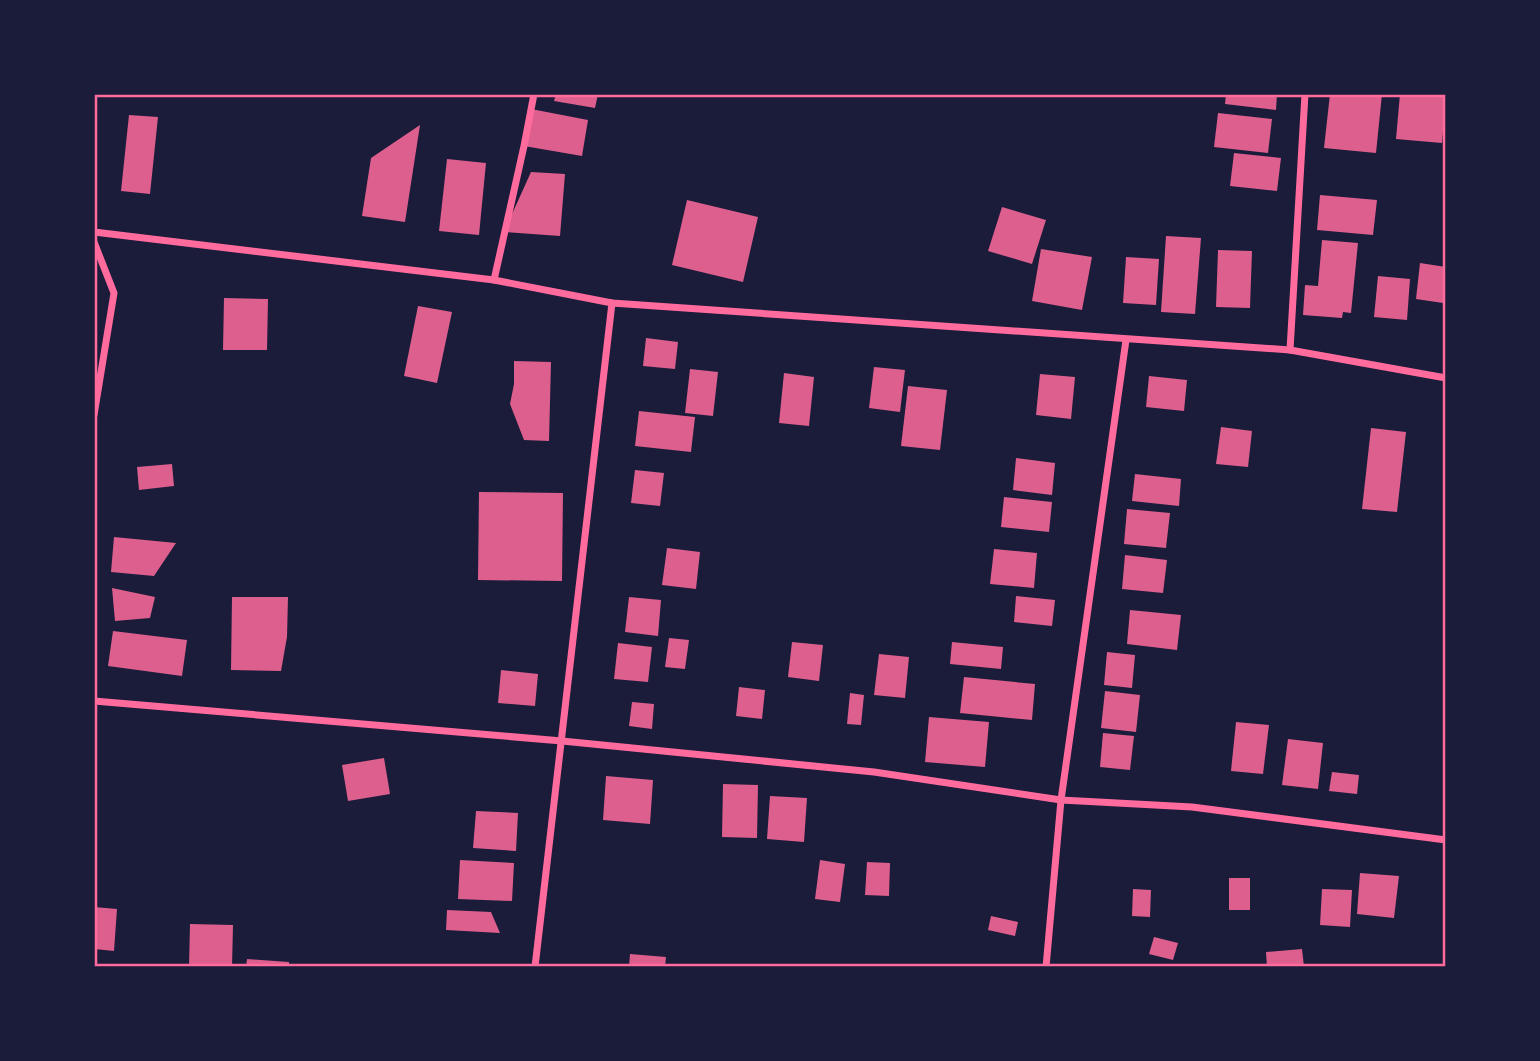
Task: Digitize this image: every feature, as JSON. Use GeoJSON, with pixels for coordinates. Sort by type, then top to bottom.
{"type":"FeatureCollection","features":[{"type":"Feature","properties":{"kind":"street"},"geometry":{"type":"LineString","coordinates":[[494,280],[534,94]]}},
{"type":"Feature","properties":{"kind":"street"},"geometry":{"type":"LineString","coordinates":[[1290,350],[1305,94]]}},
{"type":"Feature","properties":{"kind":"street"},"geometry":{"type":"LineString","coordinates":[[94,232],[494,280],[612,303],[1290,350],[1446,378]]}},
{"type":"Feature","properties":{"kind":"street"},"geometry":{"type":"LineString","coordinates":[[94,242],[114,293],[94,415]]}},
{"type":"Feature","properties":{"kind":"street"},"geometry":{"type":"LineString","coordinates":[[536,967],[612,303]]}},
{"type":"Feature","properties":{"kind":"street"},"geometry":{"type":"LineString","coordinates":[[1046,967],[1061,800],[1126,340]]}},
{"type":"Feature","properties":{"kind":"street"},"geometry":{"type":"LineString","coordinates":[[94,701],[562,741],[874,772],[1061,800],[1192,807],[1446,840]]}},
{"type":"Feature","properties":{"kind":"building"},"geometry":{"type":"Polygon","coordinates":[[[556,94],[598,94],[595,108],[554,101],[556,94]]]}},
{"type":"Feature","properties":{"kind":"building"},"geometry":{"type":"Polygon","coordinates":[[[1226,94],[1277,94],[1276,110],[1225,104],[1226,94]]]}},
{"type":"Feature","properties":{"kind":"building"},"geometry":{"type":"Polygon","coordinates":[[[1330,94],[1382,94],[1376,153],[1324,148],[1330,94]]]}},
{"type":"Feature","properties":{"kind":"building"},"geometry":{"type":"Polygon","coordinates":[[[1400,94],[1446,95],[1442,143],[1396,139],[1400,94]]]}},
{"type":"Feature","properties":{"kind":"building"},"geometry":{"type":"Polygon","coordinates":[[[531,109],[588,120],[582,156],[524,146],[531,109]]]}},
{"type":"Feature","properties":{"kind":"building"},"geometry":{"type":"Polygon","coordinates":[[[1218,113],[1272,119],[1268,153],[1214,147],[1218,113]]]}},
{"type":"Feature","properties":{"kind":"building"},"geometry":{"type":"Polygon","coordinates":[[[129,115],[158,117],[150,194],[121,191],[129,115]]]}},
{"type":"Feature","properties":{"kind":"building"},"geometry":{"type":"Polygon","coordinates":[[[420,125],[405,222],[362,216],[371,158],[420,125]]]}},
{"type":"Feature","properties":{"kind":"building"},"geometry":{"type":"Polygon","coordinates":[[[1234,153],[1281,158],[1277,191],[1230,186],[1234,153]]]}},
{"type":"Feature","properties":{"kind":"building"},"geometry":{"type":"Polygon","coordinates":[[[447,159],[486,163],[479,235],[439,231],[447,159]]]}},
{"type":"Feature","properties":{"kind":"building"},"geometry":{"type":"Polygon","coordinates":[[[531,172],[565,174],[560,236],[504,232],[531,172]]]}},
{"type":"Feature","properties":{"kind":"building"},"geometry":{"type":"Polygon","coordinates":[[[1320,195],[1377,200],[1373,235],[1317,230],[1320,195]]]}},
{"type":"Feature","properties":{"kind":"building"},"geometry":{"type":"Polygon","coordinates":[[[687,200],[758,217],[743,282],[672,265],[687,200]]]}},
{"type":"Feature","properties":{"kind":"building"},"geometry":{"type":"Polygon","coordinates":[[[1002,207],[1046,220],[1032,264],[988,251],[1002,207]]]}},
{"type":"Feature","properties":{"kind":"building"},"geometry":{"type":"Polygon","coordinates":[[[1166,236],[1201,238],[1195,314],[1161,312],[1166,236]]]}},
{"type":"Feature","properties":{"kind":"building"},"geometry":{"type":"Polygon","coordinates":[[[1322,240],[1358,243],[1351,313],[1343,312],[1342,318],[1303,315],[1305,285],[1318,286],[1322,240]]]}},
{"type":"Feature","properties":{"kind":"building"},"geometry":{"type":"Polygon","coordinates":[[[1041,249],[1092,257],[1082,310],[1032,301],[1041,249]]]}},
{"type":"Feature","properties":{"kind":"building"},"geometry":{"type":"Polygon","coordinates":[[[1218,250],[1252,251],[1250,308],[1216,307],[1218,250]]]}},
{"type":"Feature","properties":{"kind":"building"},"geometry":{"type":"Polygon","coordinates":[[[1126,257],[1159,259],[1156,305],[1123,303],[1126,257]]]}},
{"type":"Feature","properties":{"kind":"building"},"geometry":{"type":"Polygon","coordinates":[[[1420,263],[1446,267],[1443,303],[1416,299],[1420,263]]]}},
{"type":"Feature","properties":{"kind":"building"},"geometry":{"type":"Polygon","coordinates":[[[1378,276],[1410,279],[1407,320],[1374,317],[1378,276]]]}},
{"type":"Feature","properties":{"kind":"building"},"geometry":{"type":"Polygon","coordinates":[[[224,298],[268,299],[267,350],[223,350],[224,298]]]}},
{"type":"Feature","properties":{"kind":"building"},"geometry":{"type":"Polygon","coordinates":[[[418,306],[452,312],[437,383],[404,376],[418,306]]]}},
{"type":"Feature","properties":{"kind":"building"},"geometry":{"type":"Polygon","coordinates":[[[646,338],[678,342],[675,369],[643,366],[646,338]]]}},
{"type":"Feature","properties":{"kind":"building"},"geometry":{"type":"Polygon","coordinates":[[[514,361],[551,362],[549,441],[524,440],[510,404],[514,384],[514,361]]]}},
{"type":"Feature","properties":{"kind":"building"},"geometry":{"type":"Polygon","coordinates":[[[874,367],[905,370],[900,412],[869,408],[874,367]]]}},
{"type":"Feature","properties":{"kind":"building"},"geometry":{"type":"Polygon","coordinates":[[[690,369],[718,372],[713,416],[685,413],[690,369]]]}},
{"type":"Feature","properties":{"kind":"building"},"geometry":{"type":"Polygon","coordinates":[[[784,373],[814,377],[809,426],[779,423],[784,373]]]}},
{"type":"Feature","properties":{"kind":"building"},"geometry":{"type":"Polygon","coordinates":[[[1040,374],[1075,377],[1071,419],[1036,415],[1040,374]]]}},
{"type":"Feature","properties":{"kind":"building"},"geometry":{"type":"Polygon","coordinates":[[[1149,376],[1187,380],[1184,411],[1146,407],[1149,376]]]}},
{"type":"Feature","properties":{"kind":"building"},"geometry":{"type":"Polygon","coordinates":[[[908,386],[947,390],[940,450],[901,446],[908,386]]]}},
{"type":"Feature","properties":{"kind":"building"},"geometry":{"type":"Polygon","coordinates":[[[639,411],[695,417],[691,452],[635,446],[639,411]]]}},
{"type":"Feature","properties":{"kind":"building"},"geometry":{"type":"Polygon","coordinates":[[[1221,427],[1252,431],[1248,467],[1216,464],[1221,427]]]}},
{"type":"Feature","properties":{"kind":"building"},"geometry":{"type":"Polygon","coordinates":[[[1371,428],[1406,432],[1397,512],[1362,509],[1371,428]]]}},
{"type":"Feature","properties":{"kind":"building"},"geometry":{"type":"Polygon","coordinates":[[[1016,458],[1055,463],[1052,495],[1013,490],[1016,458]]]}},
{"type":"Feature","properties":{"kind":"building"},"geometry":{"type":"Polygon","coordinates":[[[172,464],[174,486],[139,490],[137,467],[172,464]]]}},
{"type":"Feature","properties":{"kind":"building"},"geometry":{"type":"Polygon","coordinates":[[[635,470],[664,473],[660,506],[631,503],[635,470]]]}},
{"type":"Feature","properties":{"kind":"building"},"geometry":{"type":"Polygon","coordinates":[[[1135,474],[1181,479],[1179,506],[1132,501],[1135,474]]]}},
{"type":"Feature","properties":{"kind":"building"},"geometry":{"type":"Polygon","coordinates":[[[479,492],[563,493],[562,581],[478,580],[479,492]]]}},
{"type":"Feature","properties":{"kind":"building"},"geometry":{"type":"Polygon","coordinates":[[[1004,497],[1052,502],[1049,532],[1001,527],[1004,497]]]}},
{"type":"Feature","properties":{"kind":"building"},"geometry":{"type":"Polygon","coordinates":[[[1127,509],[1170,513],[1166,548],[1124,544],[1127,509]]]}},
{"type":"Feature","properties":{"kind":"building"},"geometry":{"type":"Polygon","coordinates":[[[114,537],[176,543],[154,576],[111,572],[114,537]]]}},
{"type":"Feature","properties":{"kind":"building"},"geometry":{"type":"Polygon","coordinates":[[[667,548],[700,552],[696,589],[662,585],[667,548]]]}},
{"type":"Feature","properties":{"kind":"building"},"geometry":{"type":"Polygon","coordinates":[[[994,549],[1037,553],[1034,588],[990,584],[994,549]]]}},
{"type":"Feature","properties":{"kind":"building"},"geometry":{"type":"Polygon","coordinates":[[[1125,555],[1167,560],[1163,593],[1122,589],[1125,555]]]}},
{"type":"Feature","properties":{"kind":"building"},"geometry":{"type":"Polygon","coordinates":[[[112,588],[155,597],[150,618],[115,621],[112,588]]]}},
{"type":"Feature","properties":{"kind":"building"},"geometry":{"type":"Polygon","coordinates":[[[1016,596],[1055,600],[1052,626],[1014,622],[1016,596]]]}},
{"type":"Feature","properties":{"kind":"building"},"geometry":{"type":"Polygon","coordinates":[[[232,597],[288,597],[287,637],[281,671],[231,670],[232,597]]]}},
{"type":"Feature","properties":{"kind":"building"},"geometry":{"type":"Polygon","coordinates":[[[629,597],[661,600],[658,636],[625,632],[629,597]]]}},
{"type":"Feature","properties":{"kind":"building"},"geometry":{"type":"Polygon","coordinates":[[[1130,610],[1181,615],[1177,650],[1127,644],[1130,610]]]}},
{"type":"Feature","properties":{"kind":"building"},"geometry":{"type":"Polygon","coordinates":[[[113,631],[187,640],[182,676],[108,666],[113,631]]]}},
{"type":"Feature","properties":{"kind":"building"},"geometry":{"type":"Polygon","coordinates":[[[669,638],[689,640],[685,669],[665,667],[669,638]]]}},
{"type":"Feature","properties":{"kind":"building"},"geometry":{"type":"Polygon","coordinates":[[[792,642],[823,645],[819,681],[788,677],[792,642]]]}},
{"type":"Feature","properties":{"kind":"building"},"geometry":{"type":"Polygon","coordinates":[[[952,642],[1003,647],[1001,669],[950,664],[952,642]]]}},
{"type":"Feature","properties":{"kind":"building"},"geometry":{"type":"Polygon","coordinates":[[[618,643],[652,647],[648,682],[614,679],[618,643]]]}},
{"type":"Feature","properties":{"kind":"building"},"geometry":{"type":"Polygon","coordinates":[[[1107,652],[1135,655],[1132,688],[1104,685],[1107,652]]]}},
{"type":"Feature","properties":{"kind":"building"},"geometry":{"type":"Polygon","coordinates":[[[879,654],[909,657],[905,698],[874,695],[879,654]]]}},
{"type":"Feature","properties":{"kind":"building"},"geometry":{"type":"Polygon","coordinates":[[[501,670],[538,674],[535,706],[498,703],[501,670]]]}},
{"type":"Feature","properties":{"kind":"building"},"geometry":{"type":"Polygon","coordinates":[[[964,677],[1035,684],[1032,720],[960,713],[964,677]]]}},
{"type":"Feature","properties":{"kind":"building"},"geometry":{"type":"Polygon","coordinates":[[[739,687],[765,690],[762,719],[736,716],[739,687]]]}},
{"type":"Feature","properties":{"kind":"building"},"geometry":{"type":"Polygon","coordinates":[[[1105,691],[1140,695],[1136,732],[1101,728],[1105,691]]]}},
{"type":"Feature","properties":{"kind":"building"},"geometry":{"type":"Polygon","coordinates":[[[850,693],[864,695],[861,725],[847,724],[850,693]]]}},
{"type":"Feature","properties":{"kind":"building"},"geometry":{"type":"Polygon","coordinates":[[[632,702],[654,704],[652,729],[629,726],[632,702]]]}},
{"type":"Feature","properties":{"kind":"building"},"geometry":{"type":"Polygon","coordinates":[[[929,717],[989,722],[985,767],[925,762],[929,717]]]}},
{"type":"Feature","properties":{"kind":"building"},"geometry":{"type":"Polygon","coordinates":[[[1236,722],[1269,725],[1263,774],[1231,771],[1236,722]]]}},
{"type":"Feature","properties":{"kind":"building"},"geometry":{"type":"Polygon","coordinates":[[[1103,733],[1134,736],[1130,770],[1100,767],[1103,733]]]}},
{"type":"Feature","properties":{"kind":"building"},"geometry":{"type":"Polygon","coordinates":[[[1288,739],[1323,743],[1318,789],[1282,785],[1288,739]]]}},
{"type":"Feature","properties":{"kind":"building"},"geometry":{"type":"Polygon","coordinates":[[[384,758],[390,794],[348,801],[342,765],[384,758]]]}},
{"type":"Feature","properties":{"kind":"building"},"geometry":{"type":"Polygon","coordinates":[[[1332,772],[1359,775],[1357,794],[1329,791],[1332,772]]]}},
{"type":"Feature","properties":{"kind":"building"},"geometry":{"type":"Polygon","coordinates":[[[606,776],[653,780],[650,824],[603,820],[606,776]]]}},
{"type":"Feature","properties":{"kind":"building"},"geometry":{"type":"Polygon","coordinates":[[[723,784],[758,785],[757,838],[722,837],[723,784]]]}},
{"type":"Feature","properties":{"kind":"building"},"geometry":{"type":"Polygon","coordinates":[[[770,796],[807,798],[804,842],[767,839],[770,796]]]}},
{"type":"Feature","properties":{"kind":"building"},"geometry":{"type":"Polygon","coordinates":[[[476,811],[518,813],[516,851],[473,848],[476,811]]]}},
{"type":"Feature","properties":{"kind":"building"},"geometry":{"type":"Polygon","coordinates":[[[460,860],[514,863],[512,901],[458,899],[460,860]]]}},
{"type":"Feature","properties":{"kind":"building"},"geometry":{"type":"Polygon","coordinates":[[[820,860],[845,864],[840,902],[815,899],[820,860]]]}},
{"type":"Feature","properties":{"kind":"building"},"geometry":{"type":"Polygon","coordinates":[[[867,862],[890,863],[889,896],[865,895],[867,862]]]}},
{"type":"Feature","properties":{"kind":"building"},"geometry":{"type":"Polygon","coordinates":[[[1360,873],[1399,876],[1394,918],[1357,914],[1360,873]]]}},
{"type":"Feature","properties":{"kind":"building"},"geometry":{"type":"Polygon","coordinates":[[[1229,878],[1250,878],[1250,910],[1229,910],[1229,878]]]}},
{"type":"Feature","properties":{"kind":"building"},"geometry":{"type":"Polygon","coordinates":[[[1133,889],[1151,890],[1150,917],[1132,916],[1133,889]]]}},
{"type":"Feature","properties":{"kind":"building"},"geometry":{"type":"Polygon","coordinates":[[[1322,889],[1352,890],[1350,927],[1320,925],[1322,889]]]}},
{"type":"Feature","properties":{"kind":"building"},"geometry":{"type":"Polygon","coordinates":[[[94,907],[117,909],[114,951],[94,949],[94,907]]]}},
{"type":"Feature","properties":{"kind":"building"},"geometry":{"type":"Polygon","coordinates":[[[447,910],[491,912],[500,933],[446,930],[447,910]]]}},
{"type":"Feature","properties":{"kind":"building"},"geometry":{"type":"Polygon","coordinates":[[[991,916],[1018,922],[1015,936],[988,930],[991,916]]]}},
{"type":"Feature","properties":{"kind":"building"},"geometry":{"type":"Polygon","coordinates":[[[190,924],[233,925],[232,967],[189,967],[190,924]]]}},
{"type":"Feature","properties":{"kind":"building"},"geometry":{"type":"Polygon","coordinates":[[[1154,937],[1178,943],[1173,960],[1149,954],[1154,937]]]}},
{"type":"Feature","properties":{"kind":"building"},"geometry":{"type":"Polygon","coordinates":[[[1302,949],[1304,967],[1267,967],[1266,952],[1302,949]]]}},
{"type":"Feature","properties":{"kind":"building"},"geometry":{"type":"Polygon","coordinates":[[[630,954],[666,957],[665,967],[629,967],[630,954]]]}},
{"type":"Feature","properties":{"kind":"building"},"geometry":{"type":"Polygon","coordinates":[[[247,959],[289,962],[289,967],[246,967],[247,959]]]}}]}
